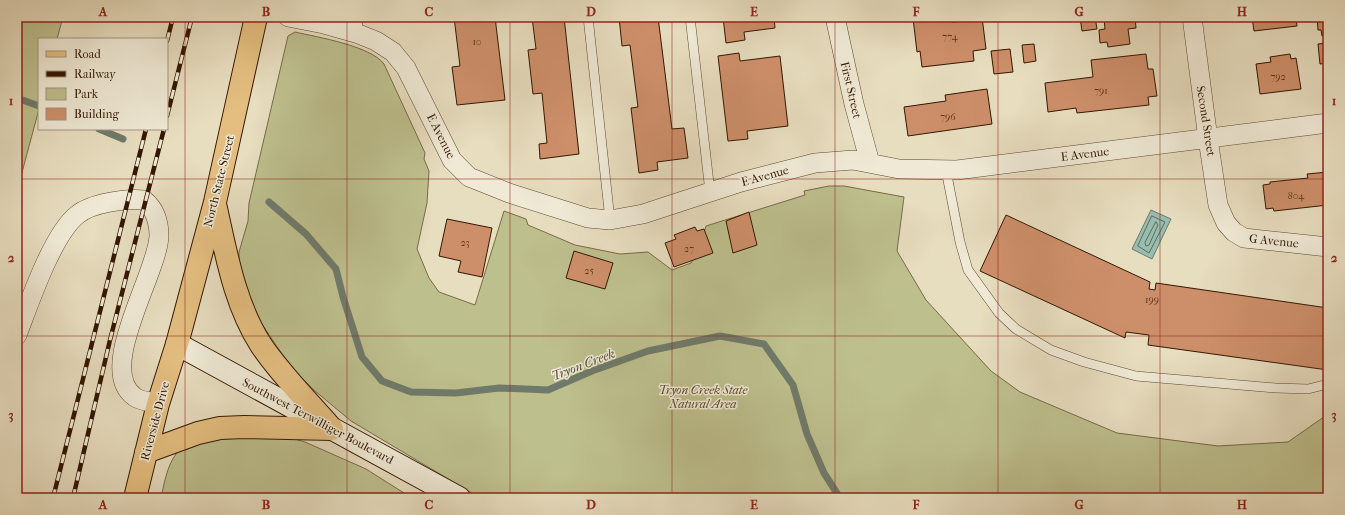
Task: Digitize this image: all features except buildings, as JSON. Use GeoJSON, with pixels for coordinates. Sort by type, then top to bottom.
{"type":"FeatureCollection","features":[{"type":"Feature","properties":{"kind":"main road","name":"North State Street"},"geometry":{"type":"LineString","coordinates":[[177,344],[215,202],[256,17]]}},
{"type":"Feature","properties":{"kind":"main road"},"geometry":{"type":"LineString","coordinates":[[215,202],[237,290],[243,310],[251,326],[262,346],[332,428]]}},
{"type":"Feature","properties":{"kind":"main road","name":"Riverside Drive"},"geometry":{"type":"LineString","coordinates":[[135,498],[158,404],[177,344]]}},
{"type":"Feature","properties":{"kind":"main road","name":"Southwest Terwilliger Boulevard"},"geometry":{"type":"LineString","coordinates":[[177,344],[459,498]]}},
{"type":"Feature","properties":{"kind":"main road"},"geometry":{"type":"LineString","coordinates":[[146,452],[198,433],[220,428],[332,428]]}},
{"type":"Feature","properties":{"kind":"street","name":"E Avenue"},"geometry":{"type":"LineString","coordinates":[[288,17],[324,24],[357,25],[399,58],[412,79],[452,160],[469,177],[509,193],[588,218],[610,220],[649,213],[769,174],[815,163],[853,160],[899,169],[946,170],[1208,139],[1328,123]]}},
{"type":"Feature","properties":{"kind":"street","name":"First Street"},"geometry":{"type":"LineString","coordinates":[[835,17],[854,104],[870,163]]}},
{"type":"Feature","properties":{"kind":"street","name":"Second Street"},"geometry":{"type":"LineString","coordinates":[[1192,17],[1218,205],[1226,224]]}},
{"type":"Feature","properties":{"kind":"street"},"geometry":{"type":"LineString","coordinates":[[17,335],[37,282],[62,232],[77,214],[112,202],[137,199],[144,200],[151,206],[156,215],[159,237],[128,335],[121,370],[124,385],[135,397],[158,404]]}},
{"type":"Feature","properties":{"kind":"street","name":"G Avenue"},"geometry":{"type":"LineString","coordinates":[[1226,224],[1234,232],[1244,238],[1328,247]]}},
{"type":"Feature","properties":{"kind":"lane"},"geometry":{"type":"LineString","coordinates":[[588,17],[610,220]]}},
{"type":"Feature","properties":{"kind":"lane"},"geometry":{"type":"LineString","coordinates":[[690,17],[710,192]]}},
{"type":"Feature","properties":{"kind":"lane"},"geometry":{"type":"LineString","coordinates":[[946,170],[960,242],[968,270],[990,302],[1016,329],[1051,350],[1084,362],[1136,376],[1276,388],[1308,389],[1328,384]]}},
{"type":"Feature","properties":{"kind":"green space"},"geometry":{"type":"Polygon","coordinates":[[[17,17],[63,17],[57,38],[38,38],[38,113],[17,191],[17,17]]]}},
{"type":"Feature","properties":{"kind":"green space","name":"Tryon Creek State Natural Area"},"geometry":{"type":"Polygon","coordinates":[[[295,32],[356,47],[368,52],[384,64],[425,153],[424,159],[429,171],[427,203],[417,249],[429,278],[439,292],[475,305],[504,211],[526,219],[528,225],[575,245],[620,254],[648,252],[672,270],[691,263],[699,249],[706,226],[805,195],[804,191],[829,186],[844,186],[904,197],[897,251],[926,300],[991,371],[1020,392],[1117,433],[1218,446],[1288,442],[1328,414],[1328,498],[480,498],[351,421],[315,391],[296,372],[259,320],[244,286],[239,264],[239,252],[248,221],[249,203],[288,36],[295,32]]]}},
{"type":"Feature","properties":{"kind":"green space"},"geometry":{"type":"Polygon","coordinates":[[[281,435],[305,442],[366,469],[412,498],[161,498],[166,475],[176,454],[196,441],[225,436],[281,435]]]}},
{"type":"Feature","properties":{"kind":"water"},"geometry":{"type":"Polygon","coordinates":[[[1151,210],[1171,219],[1152,259],[1132,249],[1151,210]]]}},
{"type":"Feature","properties":{"kind":"waterway","name":"Tryon Creek"},"geometry":{"type":"LineString","coordinates":[[17,98],[38,106]]}},
{"type":"Feature","properties":{"kind":"waterway","name":"Tryon Creek"},"geometry":{"type":"LineString","coordinates":[[101,130],[123,139]]}},
{"type":"Feature","properties":{"kind":"waterway","name":"Tryon Creek"},"geometry":{"type":"LineString","coordinates":[[269,202],[306,234],[336,269],[343,297],[362,357],[382,381],[411,392],[456,393],[499,388],[548,390],[592,371],[648,351],[720,336],[764,344],[793,385],[807,434],[824,473],[840,498]]}},
{"type":"Feature","properties":{"kind":"railway"},"geometry":{"type":"LineString","coordinates":[[168,38],[173,17]]}},
{"type":"Feature","properties":{"kind":"railway"},"geometry":{"type":"LineString","coordinates":[[168,112],[192,17]]}},
{"type":"Feature","properties":{"kind":"railway"},"geometry":{"type":"LineString","coordinates":[[53,498],[146,130]]}},
{"type":"Feature","properties":{"kind":"railway"},"geometry":{"type":"LineString","coordinates":[[73,498],[110,340],[164,130]]}}]}
